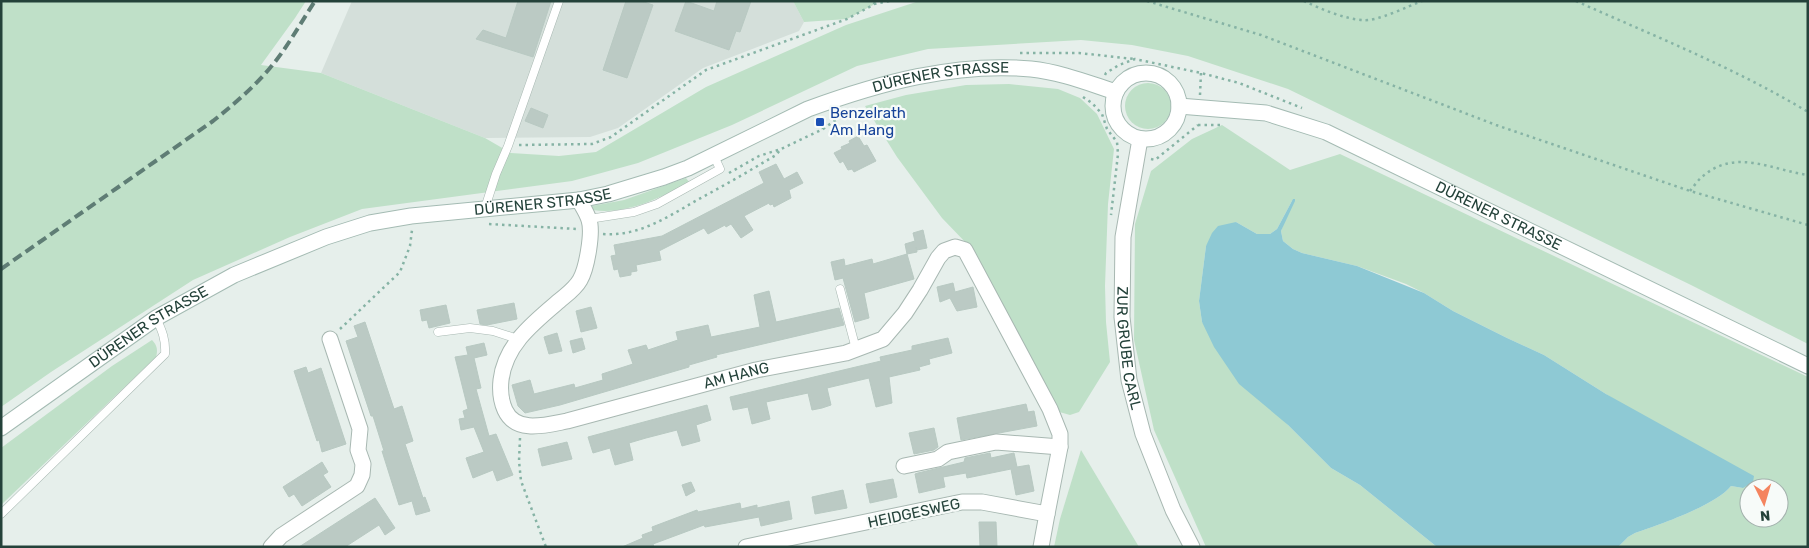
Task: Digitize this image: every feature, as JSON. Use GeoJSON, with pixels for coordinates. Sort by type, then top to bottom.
{"type":"FeatureCollection","features":[{"type":"Feature","properties":{"kind":"street","name":"DÜRENER STRASSE"},"geometry":{"type":"LineString","coordinates":[[1,428],[156,318],[234,275],[326,237],[370,224],[411,216],[484,216],[608,194],[664,177],[714,156],[816,106],[888,84],[947,71],[995,68],[1032,70],[1067,76],[1109,90]]}},
{"type":"Feature","properties":{"kind":"street"},"geometry":{"type":"LineString","coordinates":[[1137,74],[1151,74],[1165,80],[1174,90],[1179,106],[1177,118],[1168,132],[1154,139],[1140,139],[1125,133],[1115,119],[1109,90],[1137,74]]}},
{"type":"Feature","properties":{"kind":"street","name":"DÜRENER STRASSE"},"geometry":{"type":"LineString","coordinates":[[1179,106],[1266,112],[1326,132],[1808,366]]}},
{"type":"Feature","properties":{"kind":"street","name":"ZUR GRUBE CARL"},"geometry":{"type":"LineString","coordinates":[[1140,139],[1123,237],[1122,317],[1129,380],[1143,434],[1172,510],[1192,547]]}},
{"type":"Feature","properties":{"kind":"street"},"geometry":{"type":"LineString","coordinates":[[521,425],[509,416],[505,409],[500,389],[502,368],[518,339],[535,321],[573,289],[580,279],[584,268],[590,225],[578,200]]}},
{"type":"Feature","properties":{"kind":"street","name":"AM HANG"},"geometry":{"type":"LineString","coordinates":[[521,425],[537,426],[567,421],[756,370],[846,352],[883,339],[905,313],[944,251],[955,246],[965,250],[1050,409],[1060,441]]}},
{"type":"Feature","properties":{"kind":"street"},"geometry":{"type":"LineString","coordinates":[[271,547],[281,536],[357,486],[362,476],[363,464],[358,450],[360,429],[330,339]]}},
{"type":"Feature","properties":{"kind":"street"},"geometry":{"type":"LineString","coordinates":[[904,466],[938,459],[948,452],[996,442],[1060,441],[1041,547]]}},
{"type":"Feature","properties":{"kind":"street","name":"HEIDGESWEG"},"geometry":{"type":"LineString","coordinates":[[746,547],[794,542],[962,502],[982,502],[1047,514]]}},
{"type":"Feature","properties":{"kind":"lane"},"geometry":{"type":"LineString","coordinates":[[484,216],[496,174],[508,146],[558,1]]}},
{"type":"Feature","properties":{"kind":"lane"},"geometry":{"type":"LineString","coordinates":[[590,225],[634,212],[672,197],[720,169],[714,156]]}},
{"type":"Feature","properties":{"kind":"lane"},"geometry":{"type":"LineString","coordinates":[[840,289],[856,349]]}},
{"type":"Feature","properties":{"kind":"lane"},"geometry":{"type":"LineString","coordinates":[[1,514],[165,354],[166,344],[162,329],[156,318]]}},
{"type":"Feature","properties":{"kind":"lane"},"geometry":{"type":"LineString","coordinates":[[438,332],[470,328],[492,331],[518,339]]}},
{"type":"Feature","properties":{"kind":"path"},"geometry":{"type":"LineString","coordinates":[[874,5],[876,1]]}},
{"type":"Feature","properties":{"kind":"path"},"geometry":{"type":"LineString","coordinates":[[508,146],[592,144],[611,137],[706,70],[847,19],[874,5],[890,1]]}},
{"type":"Feature","properties":{"kind":"path"},"geometry":{"type":"LineString","coordinates":[[1147,1],[1261,35],[1496,125],[1690,191],[1808,225]]}},
{"type":"Feature","properties":{"kind":"path"},"geometry":{"type":"LineString","coordinates":[[1304,1],[1326,11],[1364,21],[1422,1]]}},
{"type":"Feature","properties":{"kind":"path"},"geometry":{"type":"LineString","coordinates":[[1576,1],[1698,56],[1808,112]]}},
{"type":"Feature","properties":{"kind":"path"},"geometry":{"type":"LineString","coordinates":[[1076,92],[1092,103],[1109,90],[1106,73],[1119,65],[1135,59],[1201,73],[1198,125],[1155,160],[1137,157]]}},
{"type":"Feature","properties":{"kind":"path"},"geometry":{"type":"LineString","coordinates":[[484,216],[590,225],[599,234],[630,233],[652,225],[742,175],[776,155],[781,149],[832,124],[856,105]]}},
{"type":"Feature","properties":{"kind":"path"},"geometry":{"type":"LineString","coordinates":[[820,122],[823,129]]}},
{"type":"Feature","properties":{"kind":"path"},"geometry":{"type":"LineString","coordinates":[[1690,191],[1703,176],[1725,162],[1755,162],[1808,175]]}},
{"type":"Feature","properties":{"kind":"path"},"geometry":{"type":"LineString","coordinates":[[330,339],[400,272],[410,246],[413,226],[405,227]]}},
{"type":"Feature","properties":{"kind":"path"},"geometry":{"type":"LineString","coordinates":[[521,425],[519,461],[521,481],[546,547]]}},
{"type":"Feature","properties":{"kind":"shaded area"},"geometry":{"type":"Polygon","coordinates":[[[352,1],[793,1],[804,22],[799,31],[703,68],[618,128],[590,137],[485,138],[321,73],[352,1]]]}},
{"type":"Feature","properties":{"kind":"green space"},"geometry":{"type":"Polygon","coordinates":[[[1,1],[306,1],[261,65],[321,73],[485,138],[511,153],[559,156],[596,152],[706,87],[846,25],[919,1],[1808,1],[1808,344],[1288,89],[1188,56],[1132,45],[1081,40],[928,49],[857,66],[732,125],[638,163],[572,181],[362,209],[290,237],[193,280],[51,372],[1,407],[1,1]]]}},
{"type":"Feature","properties":{"kind":"green space"},"geometry":{"type":"Polygon","coordinates":[[[793,1],[876,1],[873,5],[847,19],[804,22],[793,1]]]}},
{"type":"Feature","properties":{"kind":"green space"},"geometry":{"type":"Polygon","coordinates":[[[1144,83],[1152,83],[1161,87],[1167,93],[1171,106],[1167,119],[1161,125],[1152,129],[1144,129],[1135,125],[1129,119],[1125,110],[1125,102],[1129,93],[1135,87],[1144,83]]]}},
{"type":"Feature","properties":{"kind":"green space"},"geometry":{"type":"Polygon","coordinates":[[[1009,84],[1058,89],[1080,98],[1097,114],[1114,149],[1108,204],[1105,286],[1110,362],[1079,412],[1070,415],[1056,411],[968,245],[942,218],[897,157],[865,106],[906,95],[966,85],[1009,84]]]}},
{"type":"Feature","properties":{"kind":"green space"},"geometry":{"type":"Polygon","coordinates":[[[1222,125],[1290,170],[1340,154],[1808,377],[1808,547],[1618,547],[1635,533],[1672,520],[1700,507],[1724,493],[1731,486],[1739,487],[1739,528],[1789,528],[1789,478],[1739,478],[1739,485],[1606,394],[1544,355],[1453,311],[1406,284],[1357,266],[1302,253],[1293,249],[1283,241],[1281,231],[1293,199],[1277,229],[1270,234],[1257,234],[1236,222],[1206,246],[1199,301],[1202,322],[1288,425],[1331,468],[1360,485],[1437,547],[1206,547],[1154,430],[1134,340],[1135,224],[1151,171],[1192,139],[1222,125]]]}},
{"type":"Feature","properties":{"kind":"green space"},"geometry":{"type":"Polygon","coordinates":[[[686,178],[689,182],[643,204],[618,210],[593,210],[592,206],[624,200],[686,178]]]}},
{"type":"Feature","properties":{"kind":"green space"},"geometry":{"type":"Polygon","coordinates":[[[152,340],[157,348],[156,357],[1,505],[1,448],[112,366],[152,340]]]}},
{"type":"Feature","properties":{"kind":"green space"},"geometry":{"type":"Polygon","coordinates":[[[1081,450],[1139,547],[1054,547],[1060,519],[1081,450]]]}},
{"type":"Feature","properties":{"kind":"water"},"geometry":{"type":"Polygon","coordinates":[[[1293,199],[1295,199],[1281,231],[1283,241],[1293,249],[1302,253],[1357,266],[1424,293],[1453,311],[1544,355],[1606,394],[1754,476],[1754,478],[1739,478],[1739,487],[1731,486],[1724,493],[1700,507],[1672,520],[1635,533],[1618,547],[1437,547],[1360,485],[1331,468],[1288,425],[1239,384],[1214,347],[1202,322],[1199,301],[1206,246],[1212,233],[1218,226],[1236,222],[1257,234],[1270,234],[1277,229],[1293,199]]]}},
{"type":"Feature","properties":{"kind":"building"},"geometry":{"type":"Polygon","coordinates":[[[518,1],[551,1],[533,57],[476,39],[483,30],[506,38],[518,1]]]}},
{"type":"Feature","properties":{"kind":"building"},"geometry":{"type":"Polygon","coordinates":[[[626,1],[641,1],[653,5],[627,78],[603,70],[626,1]]]}},
{"type":"Feature","properties":{"kind":"building"},"geometry":{"type":"Polygon","coordinates":[[[686,1],[714,11],[717,1],[751,1],[740,32],[736,31],[729,50],[675,31],[686,1]]]}},
{"type":"Feature","properties":{"kind":"building"},"geometry":{"type":"Polygon","coordinates":[[[531,108],[548,115],[543,128],[525,121],[531,108]]]}},
{"type":"Feature","properties":{"kind":"building"},"geometry":{"type":"Polygon","coordinates":[[[858,136],[864,146],[867,145],[876,161],[854,172],[852,169],[848,170],[843,161],[840,163],[834,153],[858,136]]]}},
{"type":"Feature","properties":{"kind":"building"},"geometry":{"type":"Polygon","coordinates":[[[776,164],[784,179],[797,172],[803,183],[789,190],[791,198],[774,207],[773,204],[770,205],[769,203],[744,216],[753,230],[741,238],[731,224],[708,234],[704,228],[659,251],[661,260],[636,265],[637,271],[631,272],[631,275],[620,277],[618,269],[614,270],[611,256],[616,255],[614,245],[662,236],[764,183],[759,172],[776,164]]]}},
{"type":"Feature","properties":{"kind":"building"},"geometry":{"type":"Polygon","coordinates":[[[923,230],[927,248],[917,250],[916,247],[917,252],[907,254],[905,244],[915,241],[913,233],[923,230]]]}},
{"type":"Feature","properties":{"kind":"building"},"geometry":{"type":"Polygon","coordinates":[[[907,254],[914,279],[864,293],[869,318],[855,322],[843,278],[835,280],[831,262],[844,259],[845,266],[872,259],[873,264],[907,254]]]}},
{"type":"Feature","properties":{"kind":"building"},"geometry":{"type":"Polygon","coordinates":[[[953,283],[955,292],[973,287],[977,307],[957,311],[950,298],[940,302],[937,287],[953,283]]]}},
{"type":"Feature","properties":{"kind":"building"},"geometry":{"type":"Polygon","coordinates":[[[769,291],[776,322],[839,308],[844,325],[716,355],[717,357],[689,365],[689,367],[560,405],[525,413],[518,406],[512,385],[530,380],[534,394],[574,384],[575,388],[603,380],[602,374],[633,364],[628,350],[646,345],[648,350],[678,340],[676,332],[708,325],[711,337],[760,327],[754,295],[769,291]]]}},
{"type":"Feature","properties":{"kind":"building"},"geometry":{"type":"Polygon","coordinates":[[[514,303],[517,319],[487,325],[480,324],[477,310],[514,303]]]}},
{"type":"Feature","properties":{"kind":"building"},"geometry":{"type":"Polygon","coordinates":[[[446,305],[450,323],[429,328],[427,320],[422,321],[420,310],[446,305]]]}},
{"type":"Feature","properties":{"kind":"building"},"geometry":{"type":"Polygon","coordinates":[[[591,307],[597,328],[581,332],[576,311],[591,307]]]}},
{"type":"Feature","properties":{"kind":"building"},"geometry":{"type":"Polygon","coordinates":[[[365,322],[394,409],[402,406],[413,441],[405,444],[423,498],[425,497],[430,511],[416,515],[412,501],[399,505],[373,416],[371,416],[346,341],[358,337],[354,326],[365,322]]]}},
{"type":"Feature","properties":{"kind":"building"},"geometry":{"type":"Polygon","coordinates":[[[557,333],[562,351],[549,354],[544,337],[557,333]]]}},
{"type":"Feature","properties":{"kind":"building"},"geometry":{"type":"Polygon","coordinates":[[[582,338],[585,349],[573,353],[570,341],[582,338]]]}},
{"type":"Feature","properties":{"kind":"building"},"geometry":{"type":"Polygon","coordinates":[[[948,338],[952,353],[929,359],[930,364],[919,367],[920,370],[889,377],[892,403],[876,407],[869,378],[827,388],[831,405],[822,408],[812,410],[808,393],[766,402],[770,419],[752,424],[748,407],[733,410],[730,397],[881,361],[880,357],[912,350],[912,346],[948,338]]]}},
{"type":"Feature","properties":{"kind":"building"},"geometry":{"type":"Polygon","coordinates":[[[484,343],[487,355],[474,358],[481,388],[476,389],[489,436],[496,434],[513,475],[497,481],[493,470],[473,478],[466,458],[484,452],[474,427],[461,430],[459,419],[465,418],[463,411],[468,409],[455,357],[468,355],[466,347],[484,343]]]}},
{"type":"Feature","properties":{"kind":"building"},"geometry":{"type":"Polygon","coordinates":[[[306,367],[308,373],[321,368],[346,444],[322,452],[294,371],[306,367]]]}},
{"type":"Feature","properties":{"kind":"building"},"geometry":{"type":"Polygon","coordinates":[[[1026,404],[1028,412],[1034,411],[1037,426],[961,440],[957,418],[1026,404]]]}},
{"type":"Feature","properties":{"kind":"building"},"geometry":{"type":"Polygon","coordinates":[[[707,405],[711,420],[696,425],[700,441],[682,446],[677,430],[646,438],[629,443],[633,460],[615,465],[610,448],[593,453],[588,437],[707,405]]]}},
{"type":"Feature","properties":{"kind":"building"},"geometry":{"type":"Polygon","coordinates":[[[934,428],[938,447],[934,450],[914,454],[909,433],[934,428]]]}},
{"type":"Feature","properties":{"kind":"building"},"geometry":{"type":"Polygon","coordinates":[[[567,442],[572,459],[542,466],[538,449],[567,442]]]}},
{"type":"Feature","properties":{"kind":"building"},"geometry":{"type":"Polygon","coordinates":[[[990,453],[991,458],[1014,453],[1017,467],[1029,465],[1034,491],[1016,495],[1011,469],[967,478],[966,473],[943,477],[945,487],[919,493],[915,474],[964,462],[965,458],[990,453]]]}},
{"type":"Feature","properties":{"kind":"building"},"geometry":{"type":"Polygon","coordinates":[[[322,462],[328,472],[323,475],[331,487],[302,506],[294,494],[289,497],[283,487],[322,462]]]}},
{"type":"Feature","properties":{"kind":"building"},"geometry":{"type":"Polygon","coordinates":[[[893,479],[897,497],[870,503],[866,484],[893,479]]]}},
{"type":"Feature","properties":{"kind":"building"},"geometry":{"type":"Polygon","coordinates":[[[691,482],[695,491],[686,496],[682,485],[691,482]]]}},
{"type":"Feature","properties":{"kind":"building"},"geometry":{"type":"Polygon","coordinates":[[[843,490],[847,508],[815,514],[812,497],[843,490]]]}},
{"type":"Feature","properties":{"kind":"building"},"geometry":{"type":"Polygon","coordinates":[[[375,498],[395,528],[385,535],[379,525],[345,547],[299,547],[375,498]]]}},
{"type":"Feature","properties":{"kind":"building"},"geometry":{"type":"Polygon","coordinates":[[[789,501],[792,519],[761,526],[759,517],[705,527],[704,525],[653,544],[654,547],[622,547],[643,538],[642,535],[653,531],[652,527],[697,510],[698,512],[740,503],[741,509],[757,505],[757,508],[789,501]]]}},
{"type":"Feature","properties":{"kind":"building"},"geometry":{"type":"Polygon","coordinates":[[[979,522],[996,522],[997,547],[980,547],[979,522]]]}},
{"type":"Feature","properties":{"kind":"railway"},"geometry":{"type":"LineString","coordinates":[[1,269],[228,109],[270,68],[288,44],[315,1]]}},
{"type":"Feature","properties":{"kind":"place","name":"Benzelrath Am Hang"},"geometry":{"type":"Point","coordinates":[820,122]}}]}
